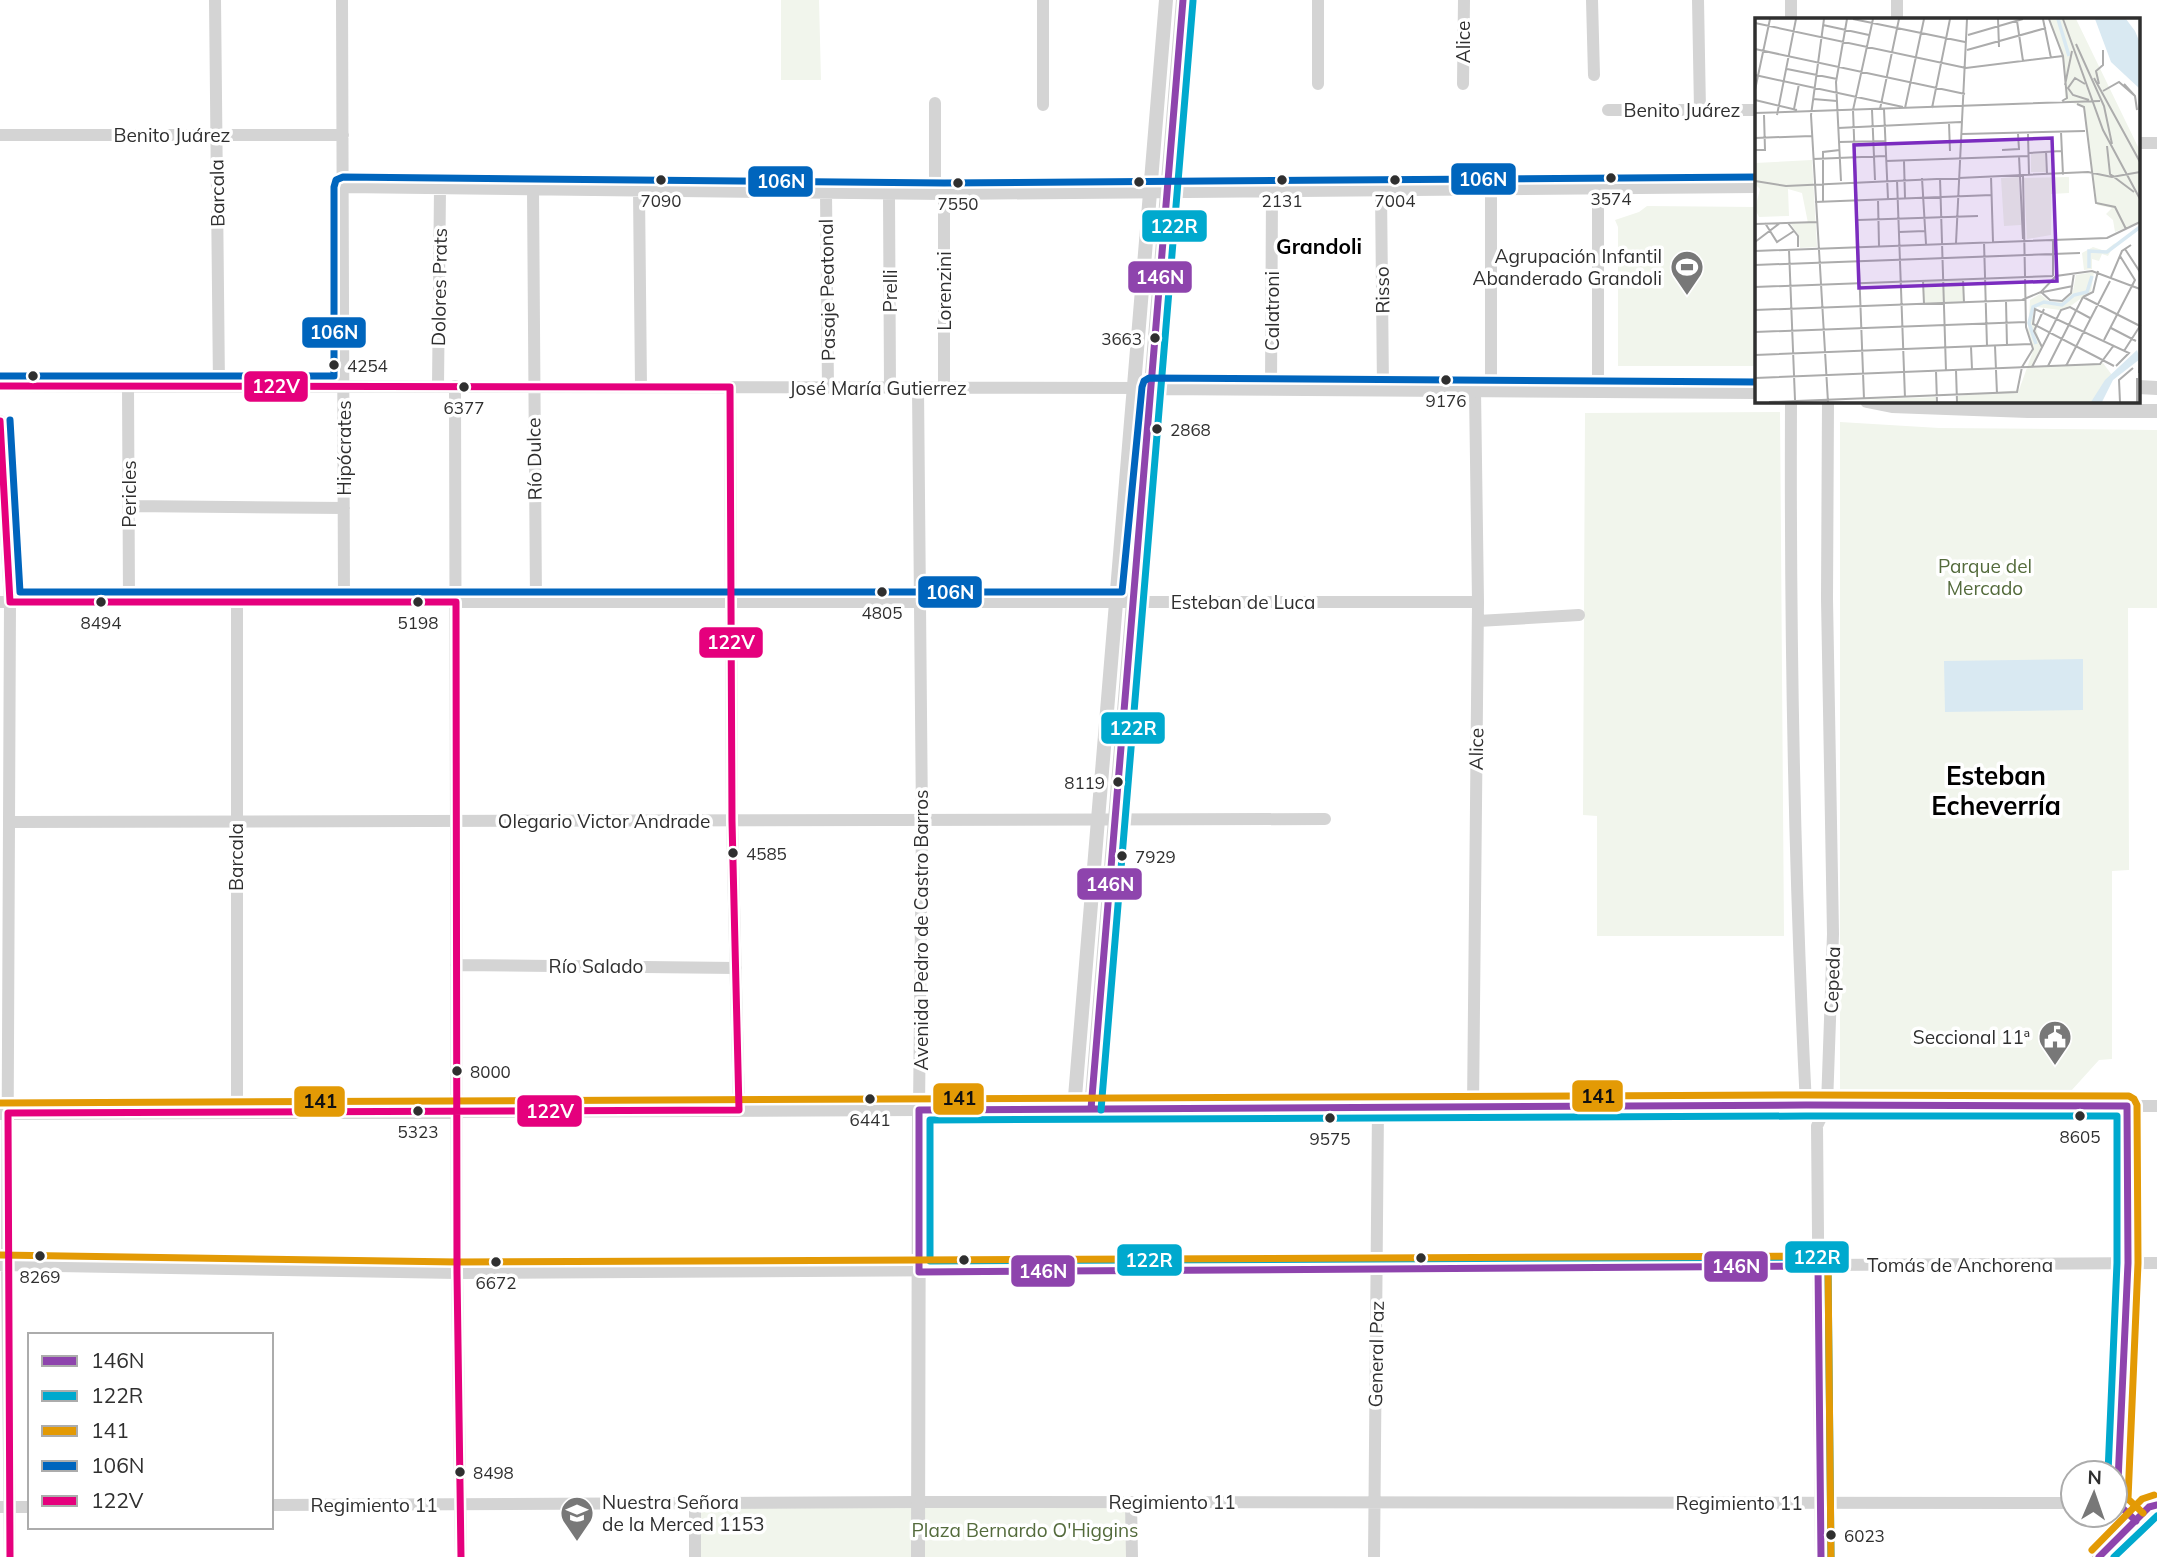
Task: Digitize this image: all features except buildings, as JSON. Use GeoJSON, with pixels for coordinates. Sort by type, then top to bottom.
{"type":"FeatureCollection","features":[{"type":"Feature","properties":{"kind":"street","name":"Barcala"},"geometry":{"type":"LineString","coordinates":[[215,0],[219,386]]}},
{"type":"Feature","properties":{"kind":"street","name":"Hipócrates"},"geometry":{"type":"LineString","coordinates":[[342,0],[344,602]]}},
{"type":"Feature","properties":{"kind":"street"},"geometry":{"type":"LineString","coordinates":[[1043,0],[1043,105]]}},
{"type":"Feature","properties":{"kind":"street"},"geometry":{"type":"LineString","coordinates":[[1074,1109],[1166,0]]}},
{"type":"Feature","properties":{"kind":"street"},"geometry":{"type":"LineString","coordinates":[[1091,1109],[1183,0]]}},
{"type":"Feature","properties":{"kind":"street"},"geometry":{"type":"LineString","coordinates":[[1318,0],[1318,84]]}},
{"type":"Feature","properties":{"kind":"street","name":"Alice"},"geometry":{"type":"LineString","coordinates":[[1463,84],[1464,0]]}},
{"type":"Feature","properties":{"kind":"street"},"geometry":{"type":"LineString","coordinates":[[1592,0],[1594,75]]}},
{"type":"Feature","properties":{"kind":"street"},"geometry":{"type":"LineString","coordinates":[[1698,0],[1700,110]]}},
{"type":"Feature","properties":{"kind":"street"},"geometry":{"type":"LineString","coordinates":[[1791,0],[1791,18]]}},
{"type":"Feature","properties":{"kind":"street"},"geometry":{"type":"LineString","coordinates":[[1897,0],[1897,18]]}},
{"type":"Feature","properties":{"kind":"street","name":"Lorenzini"},"geometry":{"type":"LineString","coordinates":[[935,103],[944,388]]}},
{"type":"Feature","properties":{"kind":"street","name":"Benito Juárez"},"geometry":{"type":"LineString","coordinates":[[1608,110],[1755,110]]}},
{"type":"Feature","properties":{"kind":"street","name":"Benito Juárez"},"geometry":{"type":"LineString","coordinates":[[0,135],[343,135]]}},
{"type":"Feature","properties":{"kind":"street"},"geometry":{"type":"LineString","coordinates":[[344,187],[889,194],[1755,187]]}},
{"type":"Feature","properties":{"kind":"street","name":"Dolores Prats"},"geometry":{"type":"LineString","coordinates":[[438,387],[440,188]]}},
{"type":"Feature","properties":{"kind":"street"},"geometry":{"type":"LineString","coordinates":[[1598,188],[1598,391]]}},
{"type":"Feature","properties":{"kind":"street"},"geometry":{"type":"LineString","coordinates":[[1491,189],[1491,390]]}},
{"type":"Feature","properties":{"kind":"street","name":"Río Dulce"},"geometry":{"type":"LineString","coordinates":[[533,190],[536,602]]}},
{"type":"Feature","properties":{"kind":"street","name":"Risso"},"geometry":{"type":"LineString","coordinates":[[1381,190],[1383,390]]}},
{"type":"Feature","properties":{"kind":"street"},"geometry":{"type":"LineString","coordinates":[[639,191],[641,387]]}},
{"type":"Feature","properties":{"kind":"street","name":"Calatroni"},"geometry":{"type":"LineString","coordinates":[[1271,389],[1272,191]]}},
{"type":"Feature","properties":{"kind":"street","name":"Pasaje Peatonal"},"geometry":{"type":"LineString","coordinates":[[826,193],[828,388]]}},
{"type":"Feature","properties":{"kind":"street","name":"Prelli"},"geometry":{"type":"LineString","coordinates":[[889,194],[890,388]]}},
{"type":"Feature","properties":{"kind":"street","name":"José María Gutierrez"},"geometry":{"type":"LineString","coordinates":[[0,386],[1755,392]]}},
{"type":"Feature","properties":{"kind":"street","name":"Pericles"},"geometry":{"type":"LineString","coordinates":[[128,386],[129,602]]}},
{"type":"Feature","properties":{"kind":"street"},"geometry":{"type":"LineString","coordinates":[[455,386],[457,1273],[461,1557]]}},
{"type":"Feature","properties":{"kind":"street"},"geometry":{"type":"LineString","coordinates":[[730,387],[732,821],[739,1110]]}},
{"type":"Feature","properties":{"kind":"street","name":"Avenida Pedro de Castro Barros"},"geometry":{"type":"LineString","coordinates":[[918,388],[922,821],[918,1557]]}},
{"type":"Feature","properties":{"kind":"street","name":"Alice"},"geometry":{"type":"LineString","coordinates":[[1473,1108],[1478,621],[1475,390]]}},
{"type":"Feature","properties":{"kind":"street","name":"Cepeda"},"geometry":{"type":"LineString","coordinates":[[1791,402],[1791,657],[1797,936],[1806,1105]]}},
{"type":"Feature","properties":{"kind":"street","name":"Cepeda"},"geometry":{"type":"LineString","coordinates":[[1821,1557],[1817,1125],[1828,1105],[1833,934],[1827,599],[1828,402]]}},
{"type":"Feature","properties":{"kind":"street"},"geometry":{"type":"LineString","coordinates":[[1872,402],[1892,406],[2028,411],[2157,411]]}},
{"type":"Feature","properties":{"kind":"street"},"geometry":{"type":"LineString","coordinates":[[0,421],[10,821],[3,1265],[5,1507],[9,1557]]}},
{"type":"Feature","properties":{"kind":"street"},"geometry":{"type":"LineString","coordinates":[[129,506],[344,508]]}},
{"type":"Feature","properties":{"kind":"street","name":"Esteban de Luca"},"geometry":{"type":"LineString","coordinates":[[5,602],[1478,602]]}},
{"type":"Feature","properties":{"kind":"street","name":"Barcala"},"geometry":{"type":"LineString","coordinates":[[237,602],[237,1112]]}},
{"type":"Feature","properties":{"kind":"street"},"geometry":{"type":"LineString","coordinates":[[1478,621],[1579,615]]}},
{"type":"Feature","properties":{"kind":"street","name":"Olegario Victor Andrade"},"geometry":{"type":"LineString","coordinates":[[10,821],[1325,819]]}},
{"type":"Feature","properties":{"kind":"street","name":"Río Salado"},"geometry":{"type":"LineString","coordinates":[[456,965],[736,968]]}},
{"type":"Feature","properties":{"kind":"street"},"geometry":{"type":"LineString","coordinates":[[4,1114],[1806,1105],[2157,1106]]}},
{"type":"Feature","properties":{"kind":"street"},"geometry":{"type":"LineString","coordinates":[[2118,1459],[2128,1263],[2127,1106]]}},
{"type":"Feature","properties":{"kind":"street","name":"General Paz"},"geometry":{"type":"LineString","coordinates":[[1374,1557],[1378,1108]]}},
{"type":"Feature","properties":{"kind":"street","name":"Tomás de Anchorena"},"geometry":{"type":"LineString","coordinates":[[3,1265],[457,1273],[2157,1263]]}},
{"type":"Feature","properties":{"kind":"street","name":"Regimiento 11"},"geometry":{"type":"LineString","coordinates":[[273,1505],[918,1502],[2059,1503]]}},
{"type":"Feature","properties":{"kind":"street"},"geometry":{"type":"LineString","coordinates":[[1132,1502],[1132,1557]]}},
{"type":"Feature","properties":{"kind":"street"},"geometry":{"type":"LineString","coordinates":[[695,1503],[695,1557]]}},
{"type":"Feature","properties":{"kind":"street"},"geometry":{"type":"LineString","coordinates":[[2099,1557],[2149,1507],[2157,1505]]}},
{"type":"Feature","properties":{"kind":"street"},"geometry":{"type":"LineString","coordinates":[[5,1507],[28,1507]]}},
{"type":"Feature","properties":{"kind":"street"},"geometry":{"type":"LineString","coordinates":[[2129,1515],[2136,1521]]}},
{"type":"Feature","properties":{"kind":"green space"},"geometry":{"type":"Polygon","coordinates":[[[781,0],[819,0],[821,80],[781,80],[781,0]]]}},
{"type":"Feature","properties":{"kind":"green space","name":"Agrupación Infantil Abanderado Grandoli"},"geometry":{"type":"Polygon","coordinates":[[[1647,206],[1755,207],[1755,366],[1618,366],[1618,227],[1615,220],[1639,212],[1647,206]]]}},
{"type":"Feature","properties":{"kind":"green space"},"geometry":{"type":"Polygon","coordinates":[[[1780,412],[1784,936],[1597,936],[1597,816],[1583,815],[1585,413],[1780,412]]]}},
{"type":"Feature","properties":{"kind":"green space","name":"Parque del Mercado"},"geometry":{"type":"Polygon","coordinates":[[[1840,422],[1939,428],[2157,430],[2157,608],[2128,608],[2129,870],[2112,871],[2112,1059],[2099,1060],[2071,1091],[1840,1093],[1840,422]]]}},
{"type":"Feature","properties":{"kind":"green space","name":"Plaza Bernardo O'Higgins"},"geometry":{"type":"Polygon","coordinates":[[[1131,1502],[1132,1557],[695,1557],[695,1503],[1131,1502]]]}},
{"type":"Feature","properties":{"kind":"shaded area"},"geometry":{"type":"Polygon","coordinates":[[[2083,659],[2083,710],[1945,712],[1944,661],[2083,659]]]}},
{"type":"Feature","properties":{"kind":"transit line","name":"146N"},"geometry":{"type":"LineString","coordinates":[[1091,1109],[1183,0]]}},
{"type":"Feature","properties":{"kind":"transit line","name":"122R"},"geometry":{"type":"LineString","coordinates":[[1101,1110],[1193,1]]}},
{"type":"Feature","properties":{"kind":"transit line","name":"106N"},"geometry":{"type":"LineString","coordinates":[[0,376],[334,376],[334,187],[336,180],[343,177],[944,183],[1755,177]]}},
{"type":"Feature","properties":{"kind":"transit line","name":"106N"},"geometry":{"type":"LineString","coordinates":[[10,420],[20,592],[1122,592],[1142,387],[1144,381],[1149,378],[1755,382]]}},
{"type":"Feature","properties":{"kind":"transit line","name":"122V"},"geometry":{"type":"LineString","coordinates":[[0,386],[730,387],[732,821],[739,1110],[8,1113],[10,1557]]}},
{"type":"Feature","properties":{"kind":"transit line","name":"122V"},"geometry":{"type":"LineString","coordinates":[[0,421],[10,602],[456,602],[457,1273],[461,1557]]}},
{"type":"Feature","properties":{"kind":"transit line","name":"141"},"geometry":{"type":"LineString","coordinates":[[0,1103],[2129,1096],[2137,1105],[2138,1263],[2128,1499],[2143,1513]]}},
{"type":"Feature","properties":{"kind":"transit line","name":"146N"},"geometry":{"type":"LineString","coordinates":[[1821,1557],[1818,1266],[919,1272],[919,1110],[2127,1106],[2128,1263],[2117,1503],[2136,1521]]}},
{"type":"Feature","properties":{"kind":"transit line","name":"122R"},"geometry":{"type":"LineString","coordinates":[[1831,1557],[1828,1266],[1823,1257],[930,1261],[930,1120],[2117,1116],[2117,1263],[2109,1459]]}},
{"type":"Feature","properties":{"kind":"transit line","name":"141"},"geometry":{"type":"LineString","coordinates":[[0,1255],[457,1262],[1820,1256],[1826,1259],[1828,1266],[1831,1557]]}},
{"type":"Feature","properties":{"kind":"transit line","name":"141"},"geometry":{"type":"LineString","coordinates":[[2092,1550],[2142,1499],[2154,1495]]}},
{"type":"Feature","properties":{"kind":"transit line","name":"146N"},"geometry":{"type":"LineString","coordinates":[[2099,1557],[2149,1507],[2157,1505]]}},
{"type":"Feature","properties":{"kind":"transit line","name":"122R"},"geometry":{"type":"LineString","coordinates":[[2114,1557],[2157,1516]]}},
{"type":"Feature","properties":{"kind":"place","name":"3574"},"geometry":{"type":"Point","coordinates":[1611,178]}},
{"type":"Feature","properties":{"kind":"place","name":"7090"},"geometry":{"type":"Point","coordinates":[661,180]}},
{"type":"Feature","properties":{"kind":"place","name":"2131"},"geometry":{"type":"Point","coordinates":[1282,180]}},
{"type":"Feature","properties":{"kind":"place","name":"7004"},"geometry":{"type":"Point","coordinates":[1395,180]}},
{"type":"Feature","properties":{"kind":"place","name":"7550"},"geometry":{"type":"Point","coordinates":[958,183]}},
{"type":"Feature","properties":{"kind":"place","name":"Agrupación Infantil Abanderado Grandoli"},"geometry":{"type":"Point","coordinates":[1687,297]}},
{"type":"Feature","properties":{"kind":"place","name":"3663"},"geometry":{"type":"Point","coordinates":[1155,338]}},
{"type":"Feature","properties":{"kind":"place","name":"4254"},"geometry":{"type":"Point","coordinates":[334,365]}},
{"type":"Feature","properties":{"kind":"place","name":"9176"},"geometry":{"type":"Point","coordinates":[1446,380]}},
{"type":"Feature","properties":{"kind":"place","name":"6377"},"geometry":{"type":"Point","coordinates":[464,387]}},
{"type":"Feature","properties":{"kind":"place","name":"2868"},"geometry":{"type":"Point","coordinates":[1157,429]}},
{"type":"Feature","properties":{"kind":"place","name":"4805"},"geometry":{"type":"Point","coordinates":[882,592]}},
{"type":"Feature","properties":{"kind":"place","name":"8494"},"geometry":{"type":"Point","coordinates":[101,602]}},
{"type":"Feature","properties":{"kind":"place","name":"5198"},"geometry":{"type":"Point","coordinates":[418,602]}},
{"type":"Feature","properties":{"kind":"place","name":"8119"},"geometry":{"type":"Point","coordinates":[1118,782]}},
{"type":"Feature","properties":{"kind":"place","name":"4585"},"geometry":{"type":"Point","coordinates":[733,853]}},
{"type":"Feature","properties":{"kind":"place","name":"7929"},"geometry":{"type":"Point","coordinates":[1122,856]}},
{"type":"Feature","properties":{"kind":"place","name":"Seccional 11ª"},"geometry":{"type":"Point","coordinates":[2055,1067]}},
{"type":"Feature","properties":{"kind":"place","name":"8000"},"geometry":{"type":"Point","coordinates":[457,1071]}},
{"type":"Feature","properties":{"kind":"place","name":"6441"},"geometry":{"type":"Point","coordinates":[870,1099]}},
{"type":"Feature","properties":{"kind":"place","name":"5323"},"geometry":{"type":"Point","coordinates":[418,1111]}},
{"type":"Feature","properties":{"kind":"place","name":"8605"},"geometry":{"type":"Point","coordinates":[2080,1116]}},
{"type":"Feature","properties":{"kind":"place","name":"9575"},"geometry":{"type":"Point","coordinates":[1330,1118]}},
{"type":"Feature","properties":{"kind":"place","name":"8269"},"geometry":{"type":"Point","coordinates":[40,1256]}},
{"type":"Feature","properties":{"kind":"place","name":"6672"},"geometry":{"type":"Point","coordinates":[496,1262]}},
{"type":"Feature","properties":{"kind":"place","name":"8498"},"geometry":{"type":"Point","coordinates":[460,1472]}},
{"type":"Feature","properties":{"kind":"place","name":"6023"},"geometry":{"type":"Point","coordinates":[1831,1535]}},
{"type":"Feature","properties":{"kind":"place","name":"Nuestra Señora de la Merced 1153"},"geometry":{"type":"Point","coordinates":[577,1543]}},
{"type":"Feature","properties":{"kind":"district","name":"Grandoli"},"geometry":{"type":"Point","coordinates":[1319,246]}},
{"type":"Feature","properties":{"kind":"district","name":"Esteban Echeverría"},"geometry":{"type":"Point","coordinates":[1996,790]}}]}
